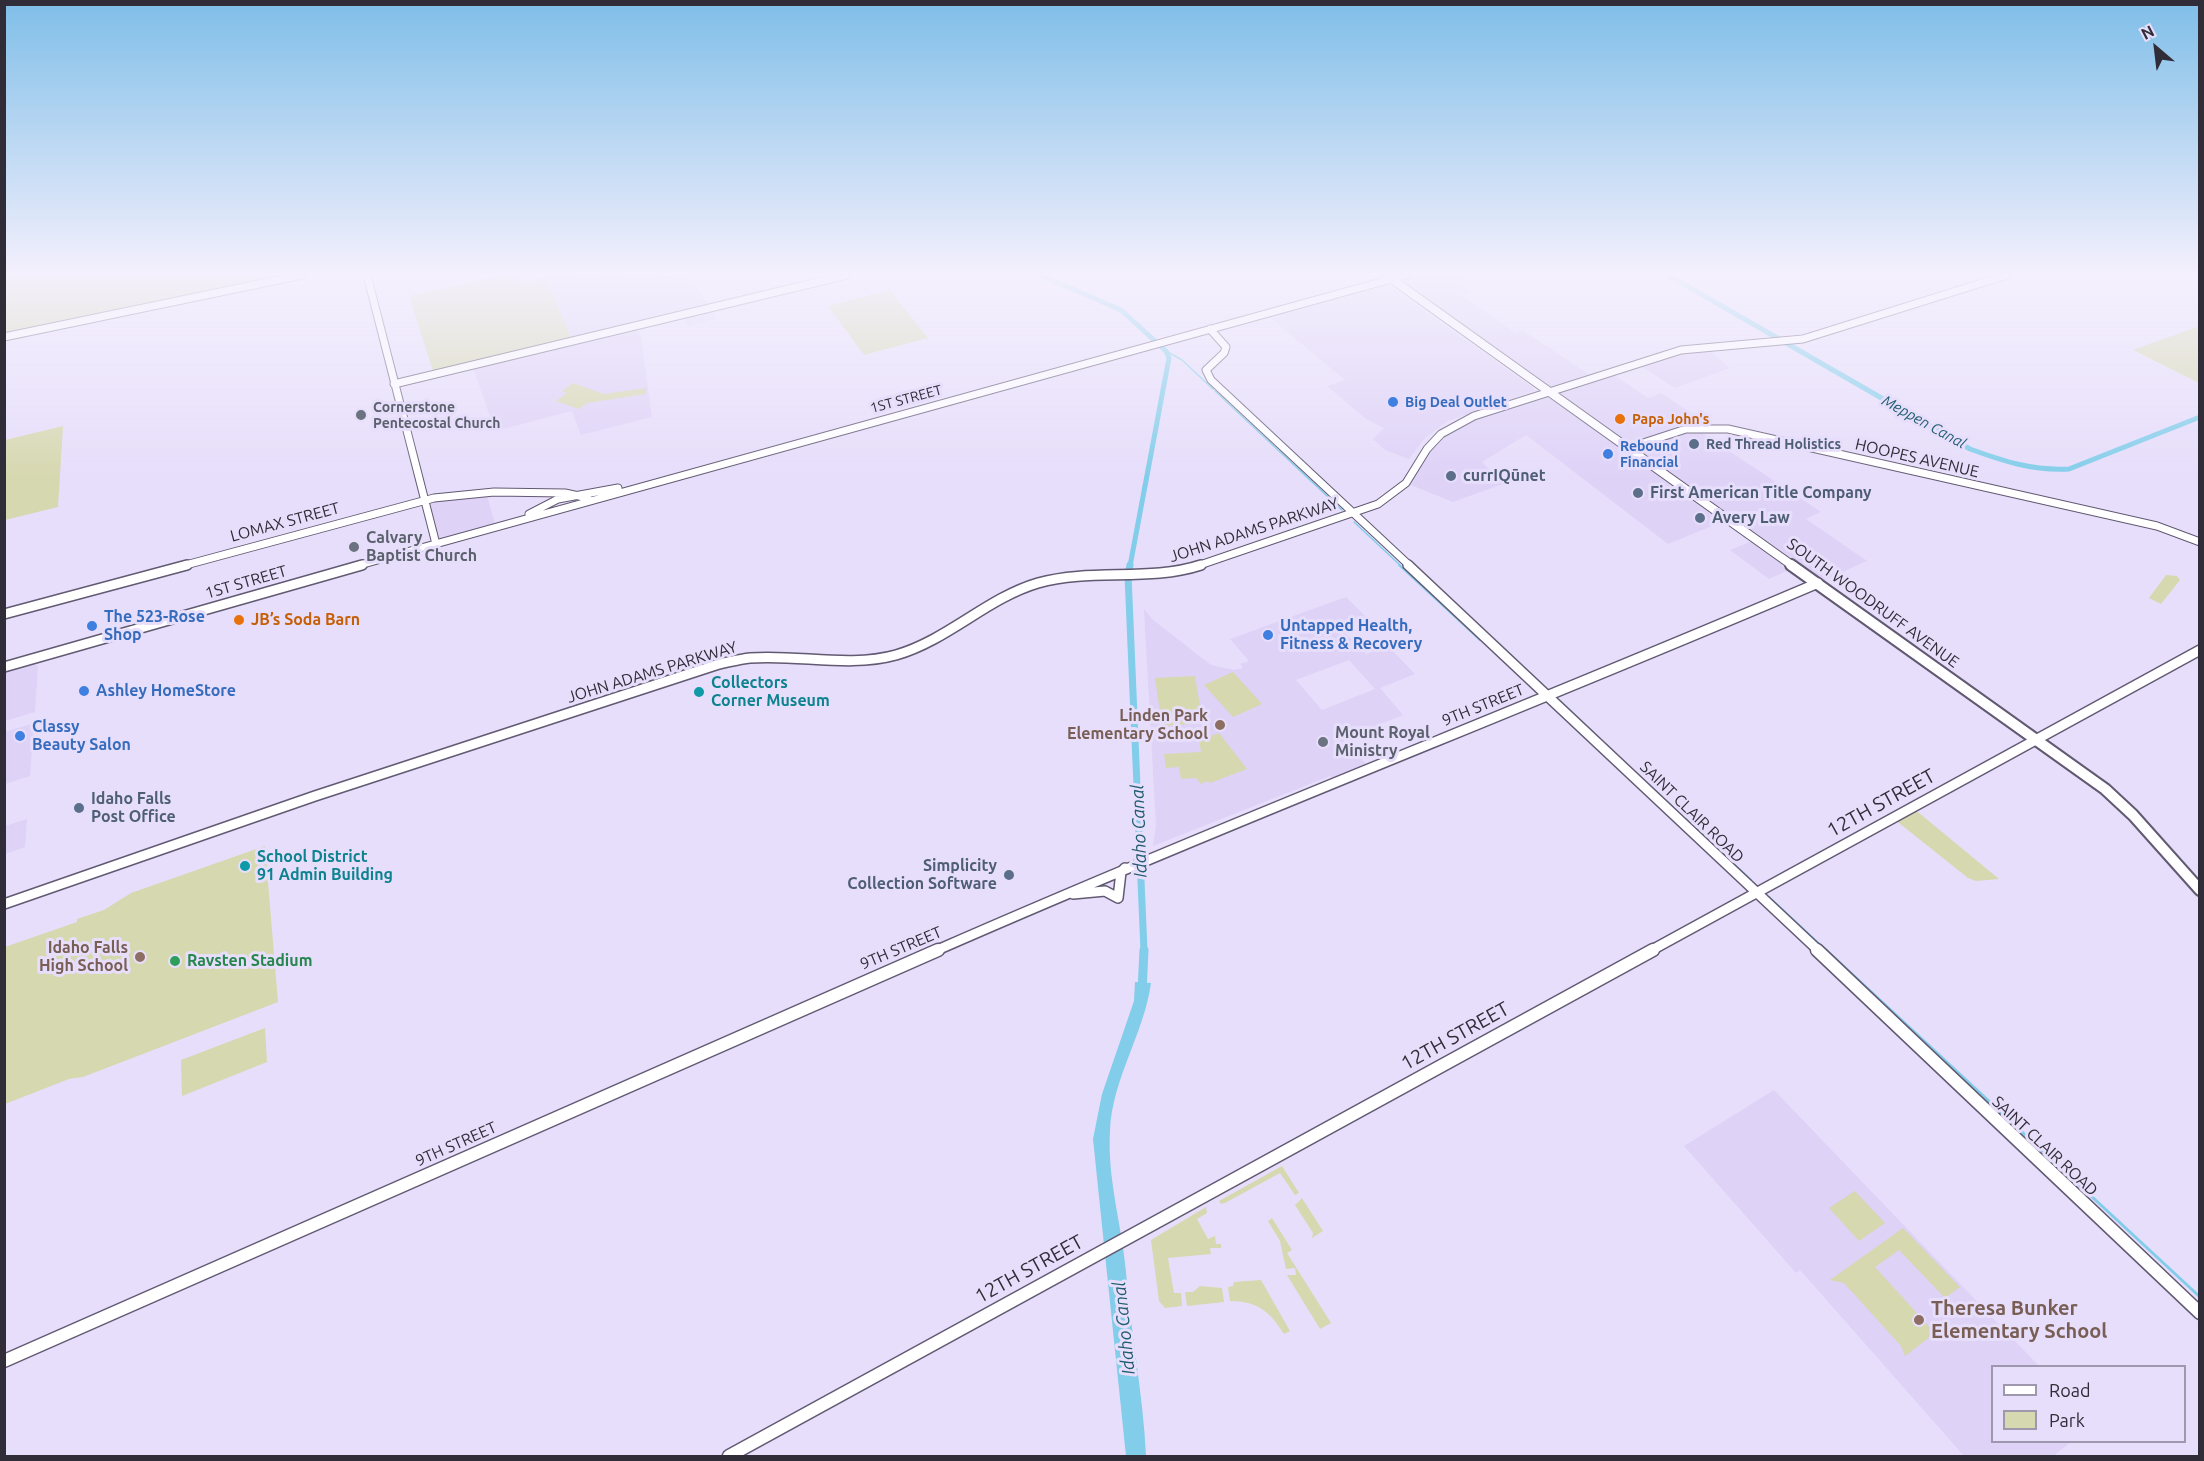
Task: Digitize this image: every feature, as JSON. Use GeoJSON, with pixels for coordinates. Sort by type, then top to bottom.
{"type":"FeatureCollection","features":[{"type":"Feature","properties":{"kind":"main road","name":"SOUTH WOODRUFF AVENUE"},"geometry":{"type":"LineString","coordinates":[[1481,343],[2038,740],[2117,799],[2199,891]]}},
{"type":"Feature","properties":{"kind":"street"},"geometry":{"type":"LineString","coordinates":[[384,343],[436,544]]}},
{"type":"Feature","properties":{"kind":"street"},"geometry":{"type":"LineString","coordinates":[[394,384],[564,343]]}},
{"type":"Feature","properties":{"kind":"street","name":"1ST STREET"},"geometry":{"type":"LineString","coordinates":[[4,667],[496,526],[1158,343]]}},
{"type":"Feature","properties":{"kind":"street","name":"SAINT CLAIR ROAD"},"geometry":{"type":"LineString","coordinates":[[1223,343],[1226,349],[1207,368],[1208,377],[1546,697],[1649,790],[2199,1313]]}},
{"type":"Feature","properties":{"kind":"street","name":"JOHN ADAMS PARKWAY"},"geometry":{"type":"LineString","coordinates":[[4,904],[174,847],[315,796],[697,670],[750,658],[862,660],[896,655],[928,642],[982,608],[1023,588],[1068,577],[1179,572],[1378,504],[1406,483],[1427,449],[1449,428],[1474,416],[1692,347],[1762,343]]}},
{"type":"Feature","properties":{"kind":"street","name":"HOOPES AVENUE"},"geometry":{"type":"LineString","coordinates":[[1628,448],[1686,429],[1728,429],[2157,526],[2199,542]]}},
{"type":"Feature","properties":{"kind":"street","name":"1ST STREET"},"geometry":{"type":"LineString","coordinates":[[496,526],[558,499],[691,472]]}},
{"type":"Feature","properties":{"kind":"street","name":"LOMAX STREET"},"geometry":{"type":"LineString","coordinates":[[4,614],[425,500],[476,492],[577,494]]}},
{"type":"Feature","properties":{"kind":"street"},"geometry":{"type":"LineString","coordinates":[[577,494],[588,498],[586,502]]}},
{"type":"Feature","properties":{"kind":"street","name":"9TH STREET"},"geometry":{"type":"LineString","coordinates":[[4,1361],[1125,868],[1546,697],[1818,583]]}},
{"type":"Feature","properties":{"kind":"street","name":"12TH STREET"},"geometry":{"type":"LineString","coordinates":[[729,1456],[2199,650]]}},
{"type":"Feature","properties":{"kind":"street"},"geometry":{"type":"LineString","coordinates":[[1064,895],[1105,891],[1118,898],[1121,872],[1125,868]]}},
{"type":"Feature","properties":{"kind":"shaded area"},"geometry":{"type":"Polygon","coordinates":[[[559,343],[642,343],[652,417],[581,435],[572,411],[495,431],[472,365],[559,343]]]}},
{"type":"Feature","properties":{"kind":"shaded area"},"geometry":{"type":"Polygon","coordinates":[[[1301,343],[1470,343],[1534,388],[1534,391],[1448,421],[1425,438],[1409,459],[1385,450],[1373,439],[1384,428],[1366,419],[1327,386],[1345,380],[1301,343]]]}},
{"type":"Feature","properties":{"kind":"shaded area"},"geometry":{"type":"Polygon","coordinates":[[[1480,343],[1542,343],[1593,377],[1610,372],[1648,398],[1661,393],[1714,428],[1696,429],[1821,512],[1806,519],[1867,561],[1818,583],[1796,567],[1769,579],[1730,550],[1757,539],[1729,519],[1668,544],[1526,435],[1482,462],[1503,484],[1453,502],[1406,483],[1418,463],[1449,428],[1548,392],[1480,343]]]}},
{"type":"Feature","properties":{"kind":"shaded area"},"geometry":{"type":"Polygon","coordinates":[[[1704,346],[1730,368],[1675,388],[1637,364],[1704,346]]]}},
{"type":"Feature","properties":{"kind":"shaded area"},"geometry":{"type":"Polygon","coordinates":[[[486,492],[496,528],[436,544],[425,499],[486,492]]]}},
{"type":"Feature","properties":{"kind":"shaded area","name":"Linden Park Elementary School"},"geometry":{"type":"Polygon","coordinates":[[[1346,597],[1367,618],[1340,628],[1366,654],[1388,646],[1415,674],[1380,688],[1403,715],[1345,738],[1370,769],[1336,783],[1330,776],[1153,846],[1156,825],[1144,609],[1152,619],[1211,665],[1234,670],[1243,668],[1240,664],[1249,661],[1230,639],[1346,597]],[[1349,660],[1296,680],[1322,710],[1375,689],[1349,660]]]}},
{"type":"Feature","properties":{"kind":"shaded area"},"geometry":{"type":"Polygon","coordinates":[[[33,664],[38,666],[35,712],[5,721],[5,672],[33,664]]]}},
{"type":"Feature","properties":{"kind":"shaded area"},"geometry":{"type":"Polygon","coordinates":[[[34,723],[30,776],[5,784],[5,732],[34,723]]]}},
{"type":"Feature","properties":{"kind":"shaded area"},"geometry":{"type":"Polygon","coordinates":[[[27,819],[25,847],[5,854],[5,826],[27,819]]]}},
{"type":"Feature","properties":{"kind":"shaded area","name":"Theresa Bunker Elementary School"},"geometry":{"type":"Polygon","coordinates":[[[1774,1090],[2038,1365],[1991,1365],[1991,1443],[2070,1443],[2053,1456],[1964,1456],[1800,1270],[1796,1273],[1684,1146],[1774,1090]]]}},
{"type":"Feature","properties":{"kind":"green space"},"geometry":{"type":"Polygon","coordinates":[[[424,343],[559,343],[434,374],[424,343]]]}},
{"type":"Feature","properties":{"kind":"green space"},"geometry":{"type":"Polygon","coordinates":[[[855,343],[908,343],[864,355],[855,343]]]}},
{"type":"Feature","properties":{"kind":"green space"},"geometry":{"type":"Polygon","coordinates":[[[2152,343],[2199,343],[2199,383],[2133,350],[2152,343]]]}},
{"type":"Feature","properties":{"kind":"green space"},"geometry":{"type":"Polygon","coordinates":[[[573,383],[604,394],[646,388],[646,394],[587,403],[579,409],[556,401],[567,393],[562,391],[573,383]]]}},
{"type":"Feature","properties":{"kind":"green space"},"geometry":{"type":"Polygon","coordinates":[[[63,426],[58,507],[5,520],[5,440],[63,426]]]}},
{"type":"Feature","properties":{"kind":"green space"},"geometry":{"type":"Polygon","coordinates":[[[2166,575],[2177,576],[2180,580],[2161,604],[2149,598],[2166,575]]]}},
{"type":"Feature","properties":{"kind":"green space"},"geometry":{"type":"Polygon","coordinates":[[[1233,672],[1262,704],[1233,717],[1204,685],[1233,672]]]}},
{"type":"Feature","properties":{"kind":"green space"},"geometry":{"type":"Polygon","coordinates":[[[1195,676],[1203,723],[1162,726],[1155,678],[1195,676]]]}},
{"type":"Feature","properties":{"kind":"green space"},"geometry":{"type":"Polygon","coordinates":[[[1219,733],[1247,769],[1210,783],[1208,781],[1201,784],[1196,778],[1181,779],[1179,767],[1166,768],[1164,754],[1201,752],[1199,740],[1219,733]]]}},
{"type":"Feature","properties":{"kind":"green space"},"geometry":{"type":"Polygon","coordinates":[[[1913,808],[1999,879],[1976,881],[1968,878],[1894,819],[1913,808]]]}},
{"type":"Feature","properties":{"kind":"green space","name":"Ravsten Stadium"},"geometry":{"type":"Polygon","coordinates":[[[265,846],[278,1002],[83,1077],[69,1079],[5,1104],[5,947],[77,922],[77,919],[104,910],[131,893],[265,846]]]}},
{"type":"Feature","properties":{"kind":"green space"},"geometry":{"type":"Polygon","coordinates":[[[265,1028],[267,1062],[182,1096],[181,1060],[265,1028]]]}},
{"type":"Feature","properties":{"kind":"green space"},"geometry":{"type":"Polygon","coordinates":[[[1282,1166],[1299,1193],[1295,1195],[1280,1173],[1225,1203],[1221,1204],[1219,1201],[1282,1166]]]}},
{"type":"Feature","properties":{"kind":"green space"},"geometry":{"type":"Polygon","coordinates":[[[1855,1191],[1885,1223],[1859,1241],[1829,1208],[1855,1191]]]}},
{"type":"Feature","properties":{"kind":"green space"},"geometry":{"type":"Polygon","coordinates":[[[1302,1198],[1323,1231],[1312,1238],[1313,1233],[1295,1205],[1302,1198]]]}},
{"type":"Feature","properties":{"kind":"green space"},"geometry":{"type":"Polygon","coordinates":[[[1206,1207],[1207,1213],[1197,1219],[1208,1239],[1215,1236],[1216,1244],[1221,1244],[1221,1248],[1210,1248],[1211,1254],[1168,1258],[1174,1293],[1181,1293],[1182,1306],[1165,1308],[1159,1301],[1151,1240],[1206,1207]]]}},
{"type":"Feature","properties":{"kind":"green space"},"geometry":{"type":"Polygon","coordinates":[[[1272,1218],[1292,1250],[1287,1253],[1331,1323],[1320,1329],[1287,1275],[1296,1275],[1295,1268],[1286,1269],[1280,1241],[1268,1221],[1272,1218]]]}},
{"type":"Feature","properties":{"kind":"green space"},"geometry":{"type":"Polygon","coordinates":[[[1903,1228],[1960,1287],[1945,1298],[1899,1250],[1875,1267],[1935,1333],[1905,1356],[1901,1346],[1844,1283],[1830,1280],[1903,1228]]]}},
{"type":"Feature","properties":{"kind":"green space"},"geometry":{"type":"Polygon","coordinates":[[[1261,1280],[1290,1331],[1284,1334],[1262,1309],[1248,1303],[1230,1301],[1228,1287],[1233,1286],[1234,1282],[1261,1280]]]}},
{"type":"Feature","properties":{"kind":"green space"},"geometry":{"type":"Polygon","coordinates":[[[1200,1286],[1222,1288],[1224,1302],[1187,1306],[1185,1292],[1193,1292],[1200,1286]]]}},
{"type":"Feature","properties":{"kind":"water","name":"Idaho Canal"},"geometry":{"type":"Polygon","coordinates":[[[1135,982],[1151,983],[1142,1020],[1116,1093],[1112,1112],[1110,1149],[1146,1456],[1126,1456],[1093,1139],[1102,1094],[1134,1001],[1135,982]]]}},
{"type":"Feature","properties":{"kind":"waterway","name":"Idaho Canal"},"geometry":{"type":"LineString","coordinates":[[1130,566],[1169,358],[1166,351],[1157,343]]}},
{"type":"Feature","properties":{"kind":"waterway","name":"Meppen Canal"},"geometry":{"type":"LineString","coordinates":[[1786,343],[1970,449],[2031,467],[2069,469],[2200,417]]}},
{"type":"Feature","properties":{"kind":"waterway"},"geometry":{"type":"LineString","coordinates":[[1166,351],[1182,360],[1213,389]]}},
{"type":"Feature","properties":{"kind":"waterway"},"geometry":{"type":"LineString","coordinates":[[1215,391],[1342,510]]}},
{"type":"Feature","properties":{"kind":"waterway"},"geometry":{"type":"LineString","coordinates":[[1354,522],[1401,566]]}},
{"type":"Feature","properties":{"kind":"waterway","name":"Idaho Canal"},"geometry":{"type":"LineString","coordinates":[[1130,565],[1128,575],[1144,950]]}},
{"type":"Feature","properties":{"kind":"waterway"},"geometry":{"type":"LineString","coordinates":[[1399,565],[1480,640]]}},
{"type":"Feature","properties":{"kind":"waterway"},"geometry":{"type":"LineString","coordinates":[[1497,642],[1540,683]]}},
{"type":"Feature","properties":{"kind":"waterway"},"geometry":{"type":"LineString","coordinates":[[1560,701],[1600,739]]}},
{"type":"Feature","properties":{"kind":"waterway"},"geometry":{"type":"LineString","coordinates":[[1646,782],[1751,880]]}},
{"type":"Feature","properties":{"kind":"waterway"},"geometry":{"type":"LineString","coordinates":[[1769,897],[1827,951]]}},
{"type":"Feature","properties":{"kind":"waterway","name":"Idaho Canal"},"geometry":{"type":"LineString","coordinates":[[1142,992],[1144,950]]}},
{"type":"Feature","properties":{"kind":"waterway"},"geometry":{"type":"LineString","coordinates":[[1826,950],[2200,1297]]}},
{"type":"Feature","properties":{"kind":"place","name":"Big Deal Outlet"},"geometry":{"type":"Point","coordinates":[1393,402]}},
{"type":"Feature","properties":{"kind":"place","name":"Cornerstone Pentecostal Church"},"geometry":{"type":"Point","coordinates":[361,415]}},
{"type":"Feature","properties":{"kind":"place","name":"Papa John's"},"geometry":{"type":"Point","coordinates":[1620,419]}},
{"type":"Feature","properties":{"kind":"place","name":"Red Thread Holistics"},"geometry":{"type":"Point","coordinates":[1694,444]}},
{"type":"Feature","properties":{"kind":"place","name":"Rebound Financial"},"geometry":{"type":"Point","coordinates":[1608,454]}},
{"type":"Feature","properties":{"kind":"place","name":"currIQūnet"},"geometry":{"type":"Point","coordinates":[1451,476]}},
{"type":"Feature","properties":{"kind":"place","name":"First American Title Company"},"geometry":{"type":"Point","coordinates":[1638,493]}},
{"type":"Feature","properties":{"kind":"place","name":"Avery Law"},"geometry":{"type":"Point","coordinates":[1700,518]}},
{"type":"Feature","properties":{"kind":"place","name":"Calvary Baptist Church"},"geometry":{"type":"Point","coordinates":[354,547]}},
{"type":"Feature","properties":{"kind":"place","name":"JB’s Soda Barn"},"geometry":{"type":"Point","coordinates":[239,620]}},
{"type":"Feature","properties":{"kind":"place","name":"The 523-Rose Shop"},"geometry":{"type":"Point","coordinates":[92,626]}},
{"type":"Feature","properties":{"kind":"place","name":"Untapped Health, Fitness & Recovery"},"geometry":{"type":"Point","coordinates":[1268,635]}},
{"type":"Feature","properties":{"kind":"place","name":"Ashley HomeStore"},"geometry":{"type":"Point","coordinates":[84,691]}},
{"type":"Feature","properties":{"kind":"place","name":"Collectors Corner Museum"},"geometry":{"type":"Point","coordinates":[699,692]}},
{"type":"Feature","properties":{"kind":"place","name":"Linden Park Elementary School"},"geometry":{"type":"Point","coordinates":[1220,725]}},
{"type":"Feature","properties":{"kind":"place","name":"Classy Beauty Salon"},"geometry":{"type":"Point","coordinates":[20,736]}},
{"type":"Feature","properties":{"kind":"place","name":"Mount Royal Ministry"},"geometry":{"type":"Point","coordinates":[1323,742]}},
{"type":"Feature","properties":{"kind":"place","name":"Idaho Falls Post Office"},"geometry":{"type":"Point","coordinates":[79,808]}},
{"type":"Feature","properties":{"kind":"place","name":"School District 91 Admin Building"},"geometry":{"type":"Point","coordinates":[245,866]}},
{"type":"Feature","properties":{"kind":"place","name":"Simplicity Collection Software"},"geometry":{"type":"Point","coordinates":[1009,875]}},
{"type":"Feature","properties":{"kind":"place","name":"Idaho Falls High School"},"geometry":{"type":"Point","coordinates":[140,957]}},
{"type":"Feature","properties":{"kind":"place","name":"Ravsten Stadium"},"geometry":{"type":"Point","coordinates":[175,961]}},
{"type":"Feature","properties":{"kind":"place","name":"Theresa Bunker Elementary School"},"geometry":{"type":"Point","coordinates":[1919,1320]}}]}
